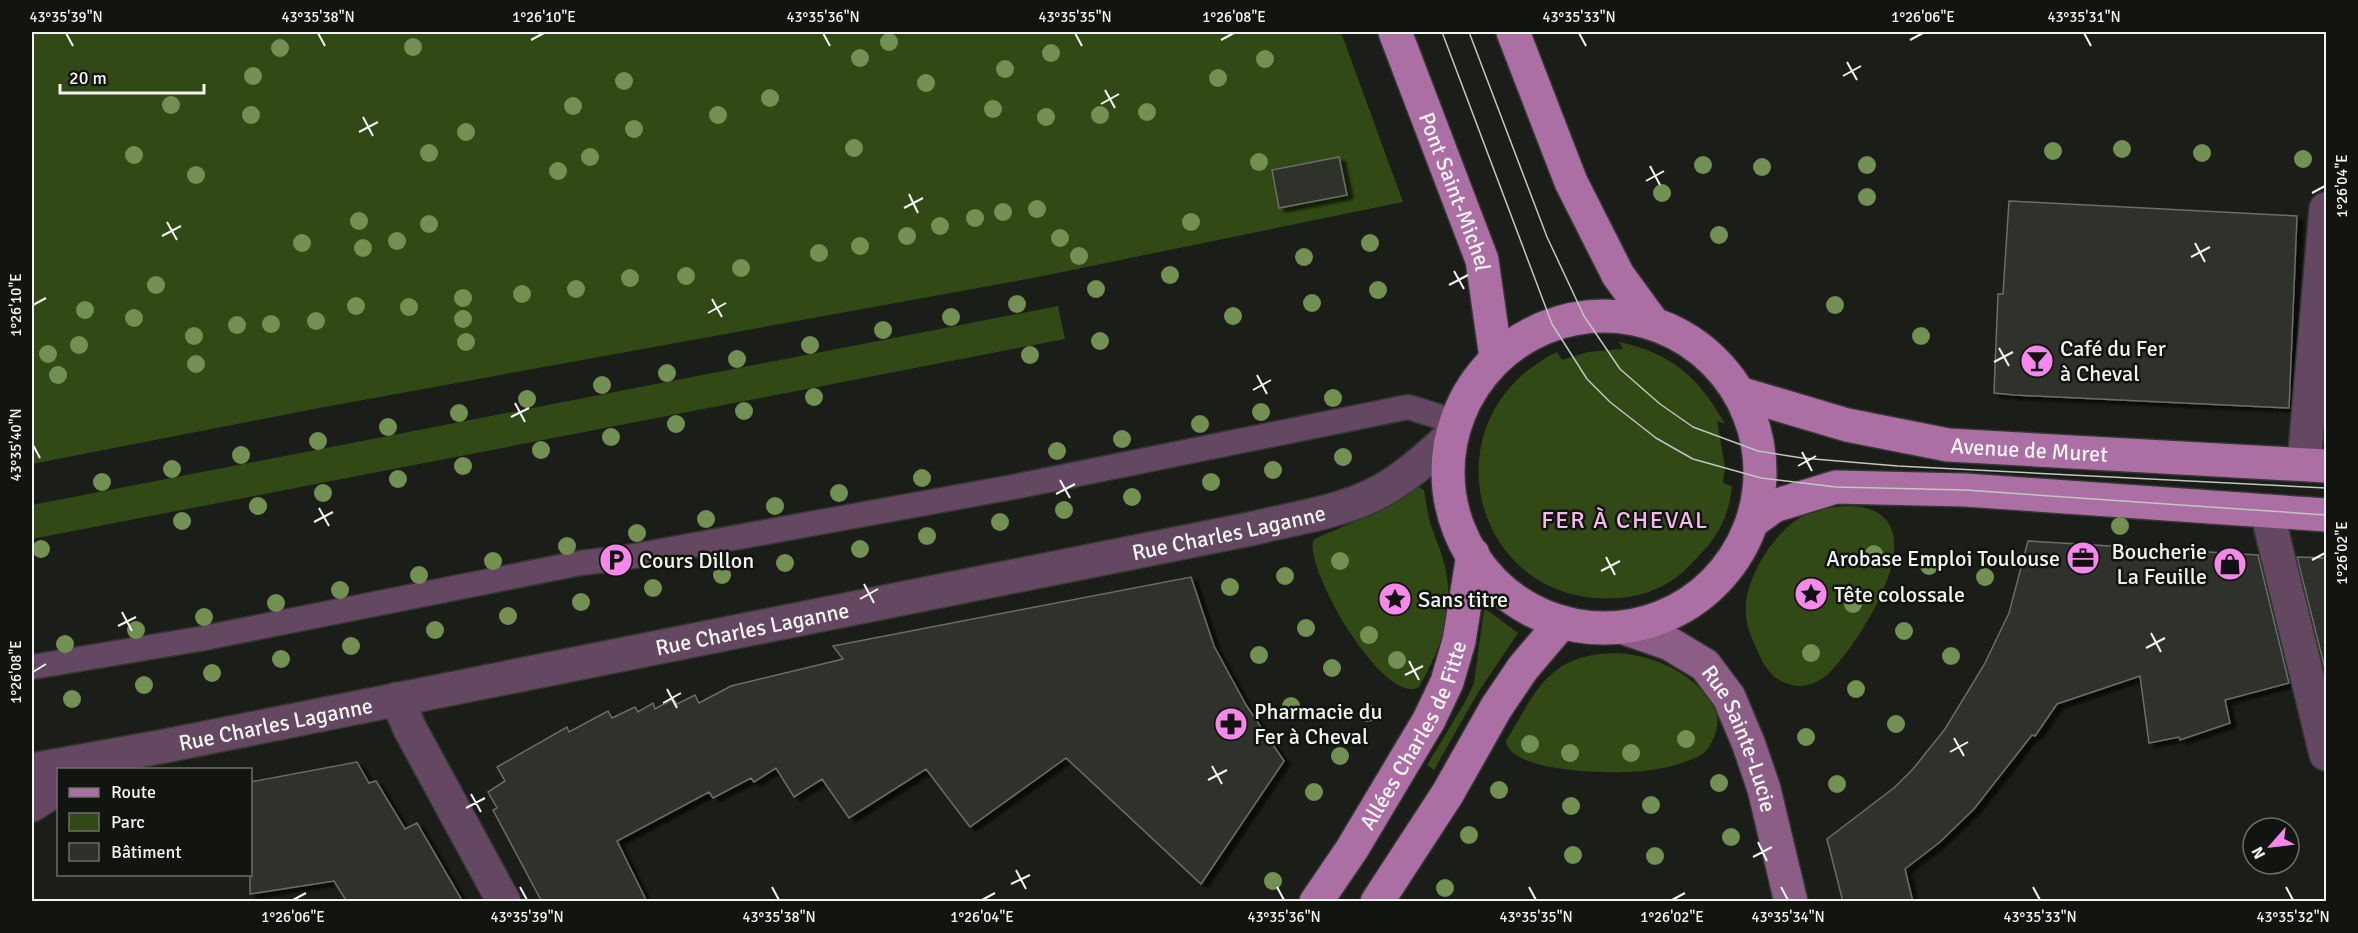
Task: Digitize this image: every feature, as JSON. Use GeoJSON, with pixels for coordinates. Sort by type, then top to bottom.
{"type":"FeatureCollection","features":[{"type":"Feature","properties":{"kind":"main road","name":"Pont Saint-Michel"},"geometry":{"type":"LineString","coordinates":[[1395,32],[1482,260],[1496,358]]}},
{"type":"Feature","properties":{"kind":"main road"},"geometry":{"type":"LineString","coordinates":[[1513,32],[1571,182],[1618,274],[1653,323]]}},
{"type":"Feature","properties":{"kind":"main road"},"geometry":{"type":"LineString","coordinates":[[1584,316],[1616,316],[1653,323],[1688,339],[1717,363],[1739,393],[1753,422],[1761,478],[1753,521],[1738,552],[1718,579],[1679,609],[1651,622],[1624,628],[1562,622],[1535,612],[1511,597],[1489,577],[1473,554],[1459,527],[1450,497],[1448,466],[1454,429],[1477,381],[1496,358],[1523,338],[1552,324],[1584,316]]}},
{"type":"Feature","properties":{"kind":"main road","name":"Avenue de Muret"},"geometry":{"type":"LineString","coordinates":[[1739,393],[1847,425],[1948,445],[2315,465]]}},
{"type":"Feature","properties":{"kind":"main road","name":"Avenue de Muret"},"geometry":{"type":"LineString","coordinates":[[1753,521],[1774,506],[1836,487],[1965,490],[2326,515]]}},
{"type":"Feature","properties":{"kind":"main road","name":"Allées Charles de Fitte"},"geometry":{"type":"LineString","coordinates":[[1316,902],[1352,849],[1429,720],[1447,682],[1459,641],[1473,554]]}},
{"type":"Feature","properties":{"kind":"main road"},"geometry":{"type":"LineString","coordinates":[[1377,902],[1428,819],[1448,793],[1496,708],[1523,668],[1562,622]]}},
{"type":"Feature","properties":{"kind":"street"},"geometry":{"type":"LineString","coordinates":[[2315,465],[2326,209]]}},
{"type":"Feature","properties":{"kind":"street","name":"Rue Charles Laganne"},"geometry":{"type":"LineString","coordinates":[[32,770],[100,762],[165,746],[1219,536],[1304,516],[1362,500],[1385,488],[1415,468],[1454,429]]}},
{"type":"Feature","properties":{"kind":"street"},"geometry":{"type":"LineString","coordinates":[[2267,512],[2326,754]]}},
{"type":"Feature","properties":{"kind":"street","name":"Rue Sainte-Lucie"},"geometry":{"type":"LineString","coordinates":[[1624,628],[1670,644],[1705,665],[1729,697],[1764,789],[1791,902]]}},
{"type":"Feature","properties":{"kind":"street"},"geometry":{"type":"LineString","coordinates":[[398,699],[410,729],[504,902]]}},
{"type":"Feature","properties":{"kind":"street"},"geometry":{"type":"LineString","coordinates":[[32,805],[57,789]]}},
{"type":"Feature","properties":{"kind":"lane"},"geometry":{"type":"LineString","coordinates":[[32,668],[199,639],[579,563],[633,556],[1013,487],[1396,409],[1408,407],[1454,429]]}},
{"type":"Feature","properties":{"kind":"green space"},"geometry":{"type":"Polygon","coordinates":[[[32,32],[1341,32],[1403,202],[1033,278],[319,408],[32,464],[32,32]]]}},
{"type":"Feature","properties":{"kind":"green space"},"geometry":{"type":"Polygon","coordinates":[[[1058,306],[1065,339],[32,539],[32,505],[1058,306]]]}},
{"type":"Feature","properties":{"kind":"green space"},"geometry":{"type":"Polygon","coordinates":[[[1619,342],[1669,360],[1694,380],[1705,393],[1725,424],[1717,421],[1725,467],[1723,483],[1732,486],[1724,520],[1714,538],[1684,571],[1676,578],[1649,592],[1619,598],[1569,593],[1528,573],[1499,542],[1483,504],[1479,461],[1489,419],[1515,382],[1557,352],[1562,360],[1588,352],[1623,349],[1619,342]]]}},
{"type":"Feature","properties":{"kind":"green space"},"geometry":{"type":"Polygon","coordinates":[[[1419,487],[1424,490],[1430,522],[1445,565],[1448,587],[1447,617],[1439,646],[1419,687],[1404,688],[1386,676],[1367,656],[1348,630],[1320,576],[1313,553],[1314,539],[1382,510],[1419,487]]]}},
{"type":"Feature","properties":{"kind":"green space"},"geometry":{"type":"Polygon","coordinates":[[[1847,506],[1876,512],[1891,527],[1894,550],[1888,576],[1877,604],[1861,631],[1831,671],[1820,680],[1808,685],[1785,683],[1765,666],[1751,635],[1746,615],[1749,588],[1771,545],[1792,523],[1814,512],[1847,506]]]}},
{"type":"Feature","properties":{"kind":"green space"},"geometry":{"type":"Polygon","coordinates":[[[1484,610],[1518,633],[1479,691],[1434,770],[1427,765],[1474,683],[1484,610]]]}},
{"type":"Feature","properties":{"kind":"green space"},"geometry":{"type":"Polygon","coordinates":[[[1629,654],[1665,664],[1686,676],[1705,693],[1712,701],[1717,720],[1716,731],[1705,751],[1691,760],[1662,768],[1611,772],[1557,768],[1523,759],[1511,751],[1506,741],[1536,691],[1547,678],[1574,660],[1593,655],[1629,654]]]}},
{"type":"Feature","properties":{"kind":"building"},"geometry":{"type":"Polygon","coordinates":[[[1339,157],[1347,195],[1279,208],[1272,170],[1339,157]]]}},
{"type":"Feature","properties":{"kind":"building"},"geometry":{"type":"Polygon","coordinates":[[[2009,201],[2297,216],[2289,408],[1994,393],[1998,294],[2003,294],[2009,201]]]}},
{"type":"Feature","properties":{"kind":"building"},"geometry":{"type":"Polygon","coordinates":[[[2028,541],[2258,555],[2289,683],[2225,700],[2230,723],[2180,740],[2179,737],[2149,743],[2140,676],[2057,704],[2035,736],[2032,735],[1974,809],[1940,842],[1905,869],[1913,902],[1843,902],[1827,839],[1895,787],[1913,769],[1945,729],[1984,665],[2009,613],[2028,541]]]}},
{"type":"Feature","properties":{"kind":"building"},"geometry":{"type":"Polygon","coordinates":[[[2297,557],[2326,558],[2326,673],[2297,557]]]}},
{"type":"Feature","properties":{"kind":"building"},"geometry":{"type":"Polygon","coordinates":[[[1191,577],[1214,646],[1246,705],[1284,761],[1201,884],[1066,758],[970,827],[926,769],[849,818],[822,779],[794,797],[776,768],[754,782],[751,778],[713,798],[709,792],[617,841],[647,902],[542,902],[493,810],[497,808],[488,792],[505,781],[497,767],[567,727],[569,732],[608,711],[612,718],[635,707],[638,712],[653,703],[655,709],[673,699],[677,704],[695,695],[699,703],[731,686],[843,659],[833,646],[1191,577]]]}},
{"type":"Feature","properties":{"kind":"building"},"geometry":{"type":"Polygon","coordinates":[[[357,762],[369,783],[376,781],[405,829],[417,823],[463,902],[347,902],[334,881],[250,894],[252,782],[357,762]]]}},
{"type":"Feature","properties":{"kind":"tram line"},"geometry":{"type":"LineString","coordinates":[[1442,32],[1552,324],[1587,379],[1610,402],[1656,438],[1693,459],[1761,478],[1836,487],[1965,490],[2326,515]]}},
{"type":"Feature","properties":{"kind":"tram line"},"geometry":{"type":"LineString","coordinates":[[1469,32],[1547,237],[1584,316],[1620,369],[1660,404],[1693,427],[1758,451],[1802,458],[1898,466],[2326,488]]}},
{"type":"Feature","properties":{"kind":"place","name":"Café du Fer à Cheval"},"geometry":{"type":"Point","coordinates":[2037,361]}},
{"type":"Feature","properties":{"kind":"place","name":"Arobase Emploi Toulouse"},"geometry":{"type":"Point","coordinates":[2083,558]}},
{"type":"Feature","properties":{"kind":"place","name":"Cours Dillon"},"geometry":{"type":"Point","coordinates":[616,560]}},
{"type":"Feature","properties":{"kind":"place","name":"Boucherie La Feuille"},"geometry":{"type":"Point","coordinates":[2230,564]}},
{"type":"Feature","properties":{"kind":"place","name":"Tête colossale"},"geometry":{"type":"Point","coordinates":[1811,594]}},
{"type":"Feature","properties":{"kind":"place","name":"Sans titre"},"geometry":{"type":"Point","coordinates":[1395,599]}},
{"type":"Feature","properties":{"kind":"place","name":"Pharmacie du Fer à Cheval"},"geometry":{"type":"Point","coordinates":[1231,724]}},
{"type":"Feature","properties":{"kind":"district","name":"FER À CHEVAL"},"geometry":{"type":"Point","coordinates":[1625,520]}}]}
